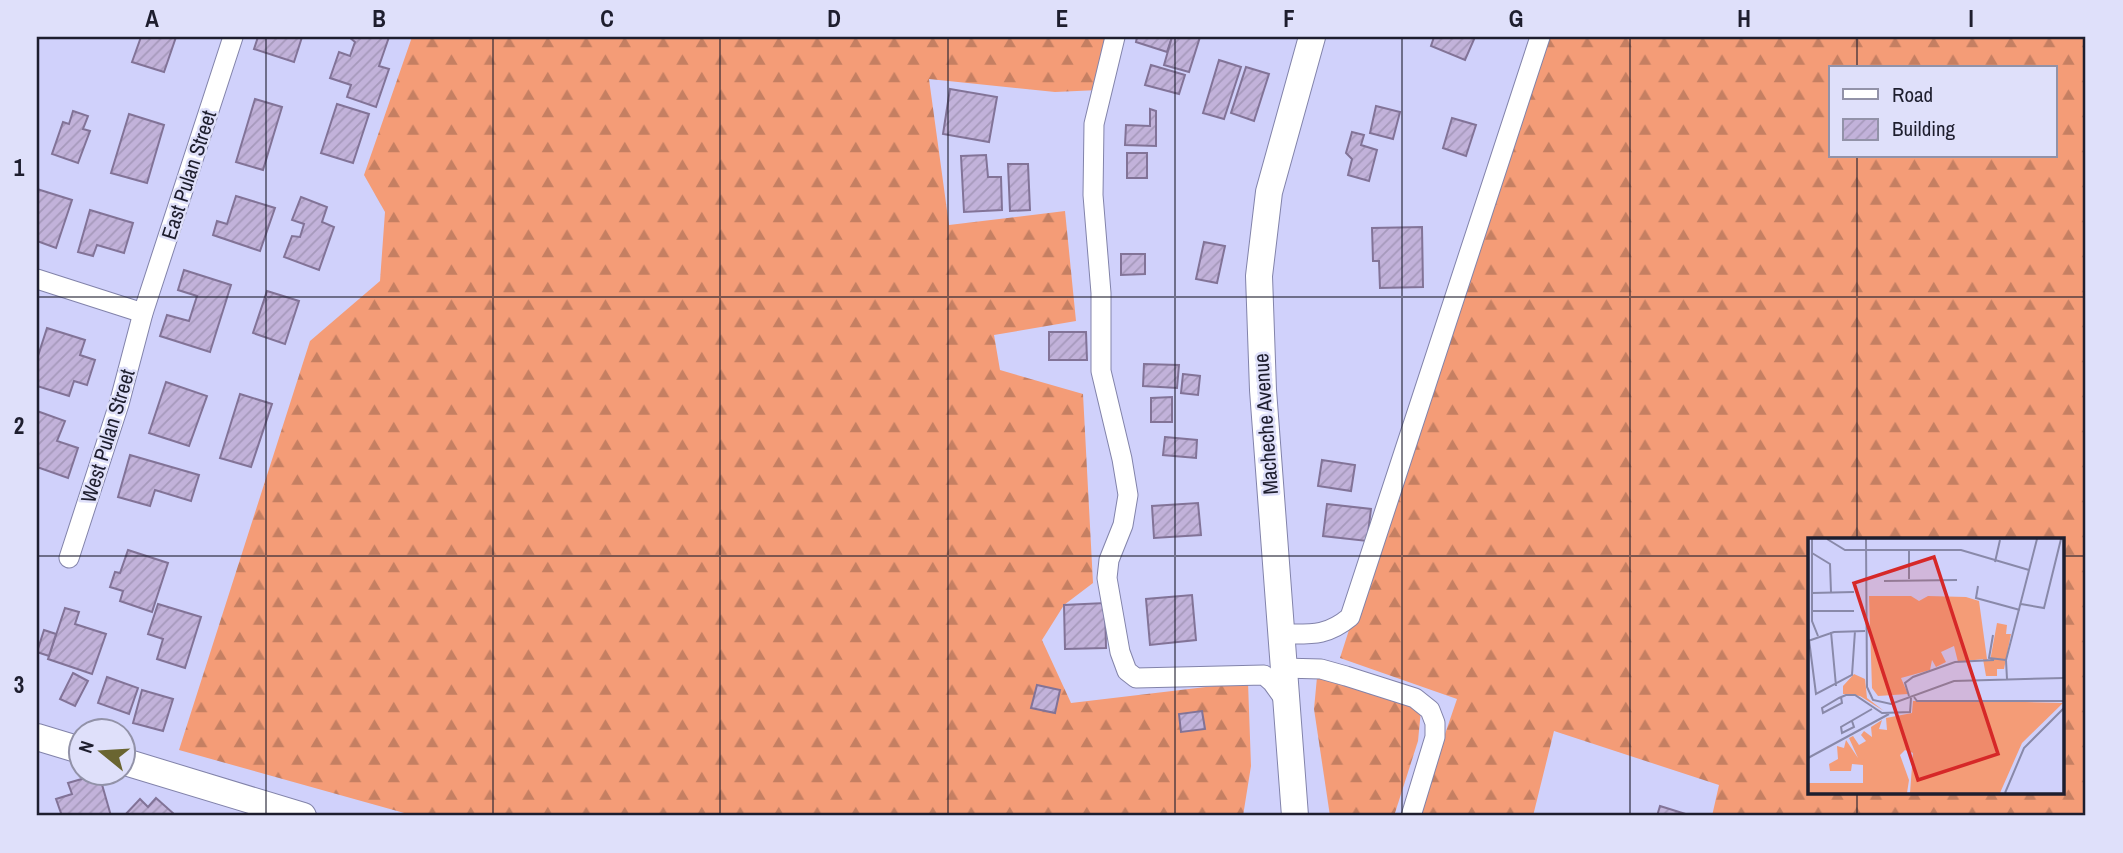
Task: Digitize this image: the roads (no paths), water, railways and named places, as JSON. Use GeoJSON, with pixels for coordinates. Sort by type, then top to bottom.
{"type":"FeatureCollection","features":[{"type":"Feature","properties":{"kind":"main road","name":"Macheche Avenue"},"geometry":{"type":"LineString","coordinates":[[1295,816],[1262,374],[1259,276],[1269,192],[1312,37]]}},
{"type":"Feature","properties":{"kind":"main road"},"geometry":{"type":"LineString","coordinates":[[37,737],[66,746]]}},
{"type":"Feature","properties":{"kind":"main road"},"geometry":{"type":"LineString","coordinates":[[136,765],[303,816]]}},
{"type":"Feature","properties":{"kind":"street","name":"East Pulan Street"},"geometry":{"type":"LineString","coordinates":[[143,313],[233,37]]}},
{"type":"Feature","properties":{"kind":"street"},"geometry":{"type":"LineString","coordinates":[[1115,37],[1094,124],[1093,195],[1101,293],[1101,372],[1128,495],[1123,525],[1109,560],[1107,578],[1120,652],[1127,671],[1136,678],[1264,676],[1272,681],[1285,701]]}},
{"type":"Feature","properties":{"kind":"street"},"geometry":{"type":"LineString","coordinates":[[1280,634],[1320,634],[1336,629],[1350,617],[1540,37]]}},
{"type":"Feature","properties":{"kind":"street"},"geometry":{"type":"LineString","coordinates":[[37,279],[143,313]]}},
{"type":"Feature","properties":{"kind":"street","name":"West Pulan Street"},"geometry":{"type":"LineString","coordinates":[[69,558],[119,404],[143,313]]}},
{"type":"Feature","properties":{"kind":"street"},"geometry":{"type":"LineString","coordinates":[[1283,668],[1321,669],[1346,676],[1415,698],[1430,710],[1435,723],[1435,737],[1411,816]]}}]}
